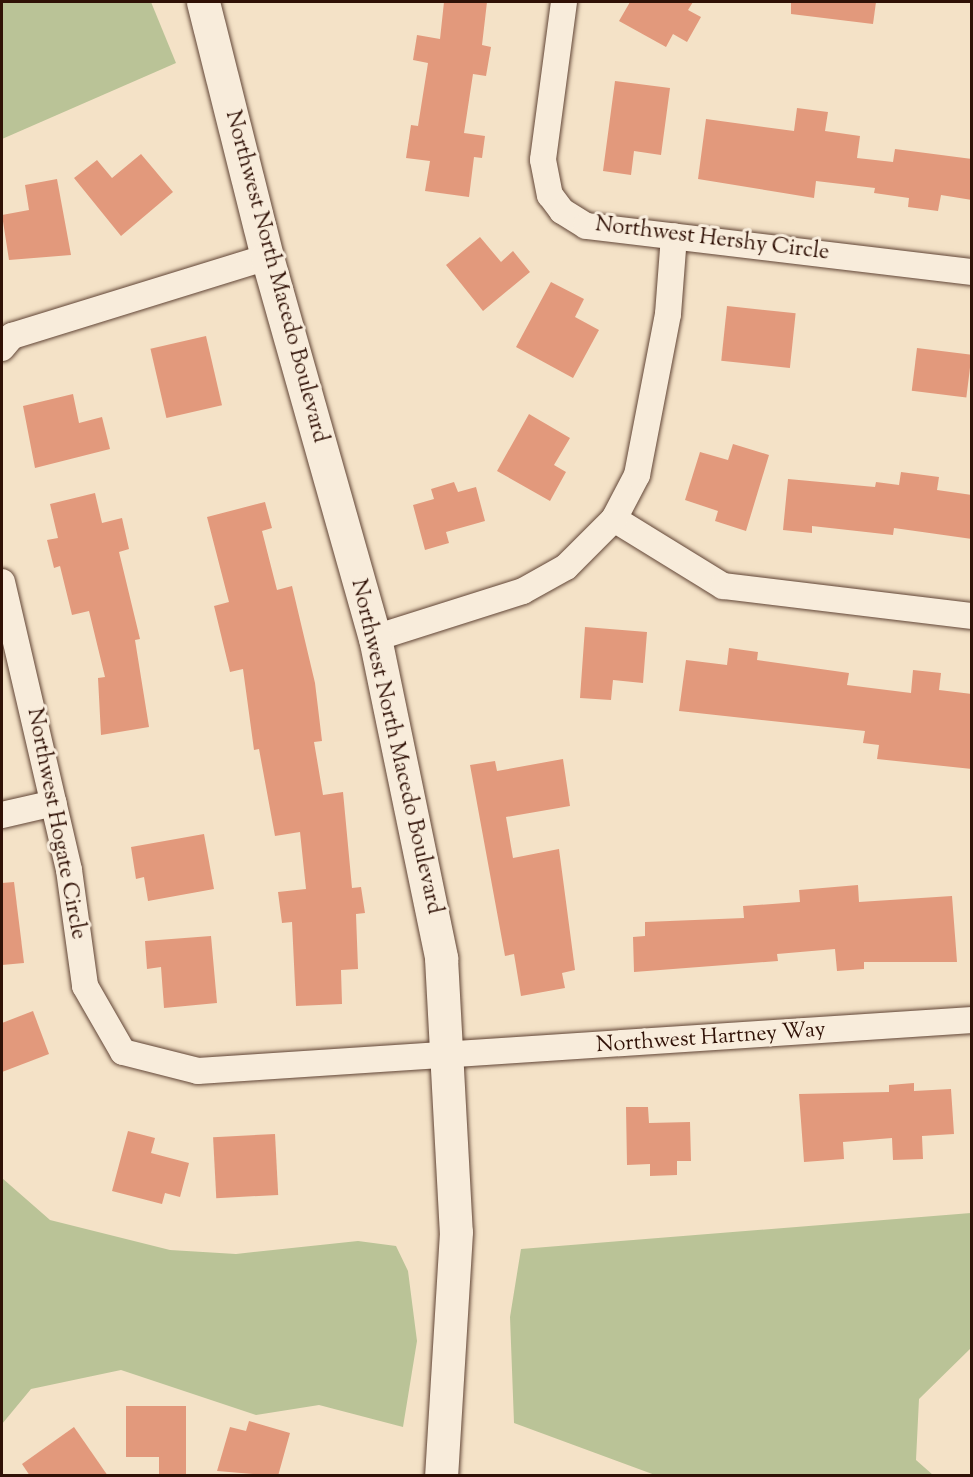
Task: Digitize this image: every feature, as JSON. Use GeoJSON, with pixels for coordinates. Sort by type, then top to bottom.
{"type":"FeatureCollection","features":[{"type":"Feature","properties":{"kind":"street","name":"Northwest North Macedo Boulevard"},"geometry":{"type":"LineString","coordinates":[[203,2],[267,257],[375,638],[441,958],[450,1058],[456,1232],[441,1476]]}},
{"type":"Feature","properties":{"kind":"street","name":"Northwest Hershy Circle"},"geometry":{"type":"LineString","coordinates":[[564,2],[543,160],[550,195],[562,211],[586,225],[972,272]]}},
{"type":"Feature","properties":{"kind":"street"},"geometry":{"type":"LineString","coordinates":[[375,638],[524,591],[566,567],[614,519],[638,475],[668,314],[674,236]]}},
{"type":"Feature","properties":{"kind":"street"},"geometry":{"type":"LineString","coordinates":[[2,348],[12,336],[267,257]]}},
{"type":"Feature","properties":{"kind":"street"},"geometry":{"type":"LineString","coordinates":[[614,519],[723,586],[972,616]]}},
{"type":"Feature","properties":{"kind":"street","name":"Northwest Hogate Circle"},"geometry":{"type":"LineString","coordinates":[[2,582],[54,803],[86,986],[123,1052],[198,1071],[450,1058]]}},
{"type":"Feature","properties":{"kind":"street"},"geometry":{"type":"LineString","coordinates":[[2,815],[54,803]]}},
{"type":"Feature","properties":{"kind":"street","name":"Northwest Hartney Way"},"geometry":{"type":"LineString","coordinates":[[450,1058],[972,1020]]}},
{"type":"Feature","properties":{"kind":"green space"},"geometry":{"type":"Polygon","coordinates":[[[2,2],[151,2],[176,63],[2,139],[2,2]]]}},
{"type":"Feature","properties":{"kind":"green space"},"geometry":{"type":"Polygon","coordinates":[[[2,1178],[50,1220],[170,1250],[236,1254],[358,1241],[396,1246],[408,1271],[417,1341],[403,1427],[319,1405],[256,1415],[121,1370],[31,1389],[2,1424],[2,1178]]]}},
{"type":"Feature","properties":{"kind":"green space"},"geometry":{"type":"Polygon","coordinates":[[[971,1213],[971,1348],[919,1399],[916,1460],[933,1475],[655,1475],[514,1423],[510,1317],[521,1249],[971,1213]]]}},
{"type":"Feature","properties":{"kind":"building"},"geometry":{"type":"Polygon","coordinates":[[[444,2],[487,2],[482,45],[491,47],[486,76],[473,74],[464,133],[485,136],[482,158],[474,157],[469,197],[425,191],[430,161],[406,158],[411,125],[418,126],[428,63],[413,60],[417,35],[440,39],[444,2]]]}},
{"type":"Feature","properties":{"kind":"building"},"geometry":{"type":"Polygon","coordinates":[[[630,2],[693,2],[688,10],[701,17],[687,42],[673,34],[666,47],[619,21],[630,2]]]}},
{"type":"Feature","properties":{"kind":"building"},"geometry":{"type":"Polygon","coordinates":[[[791,2],[876,2],[873,24],[791,14],[791,2]]]}},
{"type":"Feature","properties":{"kind":"building"},"geometry":{"type":"Polygon","coordinates":[[[615,81],[670,88],[661,155],[634,151],[631,175],[603,171],[615,81]]]}},
{"type":"Feature","properties":{"kind":"building"},"geometry":{"type":"Polygon","coordinates":[[[797,108],[828,112],[825,131],[860,136],[857,158],[893,162],[895,149],[972,159],[972,200],[941,195],[938,211],[908,207],[909,198],[874,193],[875,188],[816,181],[814,198],[698,179],[706,119],[794,131],[797,108]]]}},
{"type":"Feature","properties":{"kind":"building"},"geometry":{"type":"Polygon","coordinates":[[[141,154],[173,192],[121,236],[74,178],[97,160],[112,178],[141,154]]]}},
{"type":"Feature","properties":{"kind":"building"},"geometry":{"type":"Polygon","coordinates":[[[57,179],[71,255],[9,260],[2,215],[29,210],[25,185],[57,179]]]}},
{"type":"Feature","properties":{"kind":"building"},"geometry":{"type":"Polygon","coordinates":[[[480,237],[501,262],[513,251],[530,272],[483,311],[446,265],[480,237]]]}},
{"type":"Feature","properties":{"kind":"building"},"geometry":{"type":"Polygon","coordinates":[[[551,282],[584,299],[575,317],[599,330],[573,378],[516,347],[551,282]]]}},
{"type":"Feature","properties":{"kind":"building"},"geometry":{"type":"Polygon","coordinates":[[[727,306],[796,313],[790,368],[721,361],[727,306]]]}},
{"type":"Feature","properties":{"kind":"building"},"geometry":{"type":"Polygon","coordinates":[[[206,336],[222,405],[166,418],[150,349],[206,336]]]}},
{"type":"Feature","properties":{"kind":"building"},"geometry":{"type":"Polygon","coordinates":[[[917,348],[972,355],[966,397],[912,391],[917,348]]]}},
{"type":"Feature","properties":{"kind":"building"},"geometry":{"type":"Polygon","coordinates":[[[73,394],[79,423],[102,417],[110,449],[35,468],[23,406],[73,394]]]}},
{"type":"Feature","properties":{"kind":"building"},"geometry":{"type":"Polygon","coordinates":[[[529,414],[570,438],[554,465],[566,472],[550,501],[497,471],[529,414]]]}},
{"type":"Feature","properties":{"kind":"building"},"geometry":{"type":"Polygon","coordinates":[[[733,444],[769,455],[746,531],[715,521],[718,511],[685,500],[700,452],[728,460],[733,444]]]}},
{"type":"Feature","properties":{"kind":"building"},"geometry":{"type":"Polygon","coordinates":[[[901,472],[939,477],[937,490],[972,495],[972,539],[894,528],[893,535],[812,526],[812,533],[783,530],[788,479],[875,487],[876,482],[899,485],[901,472]]]}},
{"type":"Feature","properties":{"kind":"building"},"geometry":{"type":"Polygon","coordinates":[[[454,482],[458,492],[476,487],[485,521],[446,532],[449,543],[425,550],[413,505],[434,499],[431,489],[454,482]]]}},
{"type":"Feature","properties":{"kind":"building"},"geometry":{"type":"Polygon","coordinates":[[[95,493],[102,523],[122,518],[129,549],[119,552],[140,639],[135,640],[149,727],[101,735],[98,678],[105,677],[89,611],[72,615],[60,566],[54,568],[47,540],[58,538],[50,504],[95,493]]]}},
{"type":"Feature","properties":{"kind":"building"},"geometry":{"type":"Polygon","coordinates":[[[265,502],[272,528],[262,531],[277,590],[292,586],[315,683],[322,741],[314,742],[323,795],[343,792],[352,888],[361,887],[365,913],[356,914],[358,969],[341,970],[342,1004],[296,1006],[292,922],[282,923],[278,892],[306,889],[300,832],[275,836],[259,749],[254,750],[243,669],[230,672],[214,606],[229,602],[207,517],[265,502]]]}},
{"type":"Feature","properties":{"kind":"building"},"geometry":{"type":"Polygon","coordinates":[[[585,627],[647,632],[643,683],[613,680],[611,700],[580,698],[585,627]]]}},
{"type":"Feature","properties":{"kind":"building"},"geometry":{"type":"Polygon","coordinates":[[[729,648],[758,652],[757,660],[849,673],[847,685],[911,693],[913,670],[941,673],[939,690],[972,694],[972,769],[877,759],[879,745],[863,743],[865,731],[679,711],[686,660],[727,665],[729,648]]]}},
{"type":"Feature","properties":{"kind":"building"},"geometry":{"type":"Polygon","coordinates":[[[563,759],[570,806],[506,817],[513,858],[559,849],[575,970],[562,973],[565,988],[521,996],[514,954],[505,956],[470,765],[495,761],[497,771],[563,759]]]}},
{"type":"Feature","properties":{"kind":"building"},"geometry":{"type":"Polygon","coordinates":[[[204,834],[214,889],[148,901],[144,877],[136,879],[131,847],[204,834]]]}},
{"type":"Feature","properties":{"kind":"building"},"geometry":{"type":"Polygon","coordinates":[[[14,882],[24,963],[2,965],[2,883],[14,882]]]}},
{"type":"Feature","properties":{"kind":"building"},"geometry":{"type":"Polygon","coordinates":[[[858,885],[859,902],[952,896],[957,962],[864,962],[864,969],[837,971],[835,949],[777,954],[778,961],[634,972],[633,937],[645,936],[645,922],[744,918],[743,906],[800,902],[799,890],[858,885]]]}},
{"type":"Feature","properties":{"kind":"building"},"geometry":{"type":"Polygon","coordinates":[[[211,936],[217,1003],[164,1008],[161,967],[147,969],[145,941],[211,936]]]}},
{"type":"Feature","properties":{"kind":"building"},"geometry":{"type":"Polygon","coordinates":[[[33,1011],[49,1054],[2,1072],[2,1023],[33,1011]]]}},
{"type":"Feature","properties":{"kind":"building"},"geometry":{"type":"Polygon","coordinates":[[[914,1083],[914,1091],[951,1089],[954,1134],[922,1136],[923,1159],[893,1160],[892,1138],[843,1142],[844,1159],[804,1162],[799,1094],[889,1092],[889,1085],[914,1083]]]}},
{"type":"Feature","properties":{"kind":"building"},"geometry":{"type":"Polygon","coordinates":[[[626,1107],[648,1107],[649,1123],[690,1122],[691,1161],[677,1161],[677,1175],[650,1176],[650,1164],[627,1165],[626,1107]]]}},
{"type":"Feature","properties":{"kind":"building"},"geometry":{"type":"Polygon","coordinates":[[[128,1131],[155,1138],[151,1153],[189,1163],[180,1197],[165,1193],[162,1204],[112,1191],[128,1131]]]}},
{"type":"Feature","properties":{"kind":"building"},"geometry":{"type":"Polygon","coordinates":[[[275,1134],[278,1195],[216,1198],[213,1137],[275,1134]]]}},
{"type":"Feature","properties":{"kind":"building"},"geometry":{"type":"Polygon","coordinates":[[[126,1406],[186,1406],[186,1474],[159,1474],[159,1457],[126,1457],[126,1406]]]}},
{"type":"Feature","properties":{"kind":"building"},"geometry":{"type":"Polygon","coordinates":[[[249,1421],[290,1433],[278,1476],[217,1471],[230,1427],[246,1431],[249,1421]]]}},
{"type":"Feature","properties":{"kind":"building"},"geometry":{"type":"Polygon","coordinates":[[[74,1427],[108,1476],[30,1476],[22,1464],[74,1427]]]}}]}
